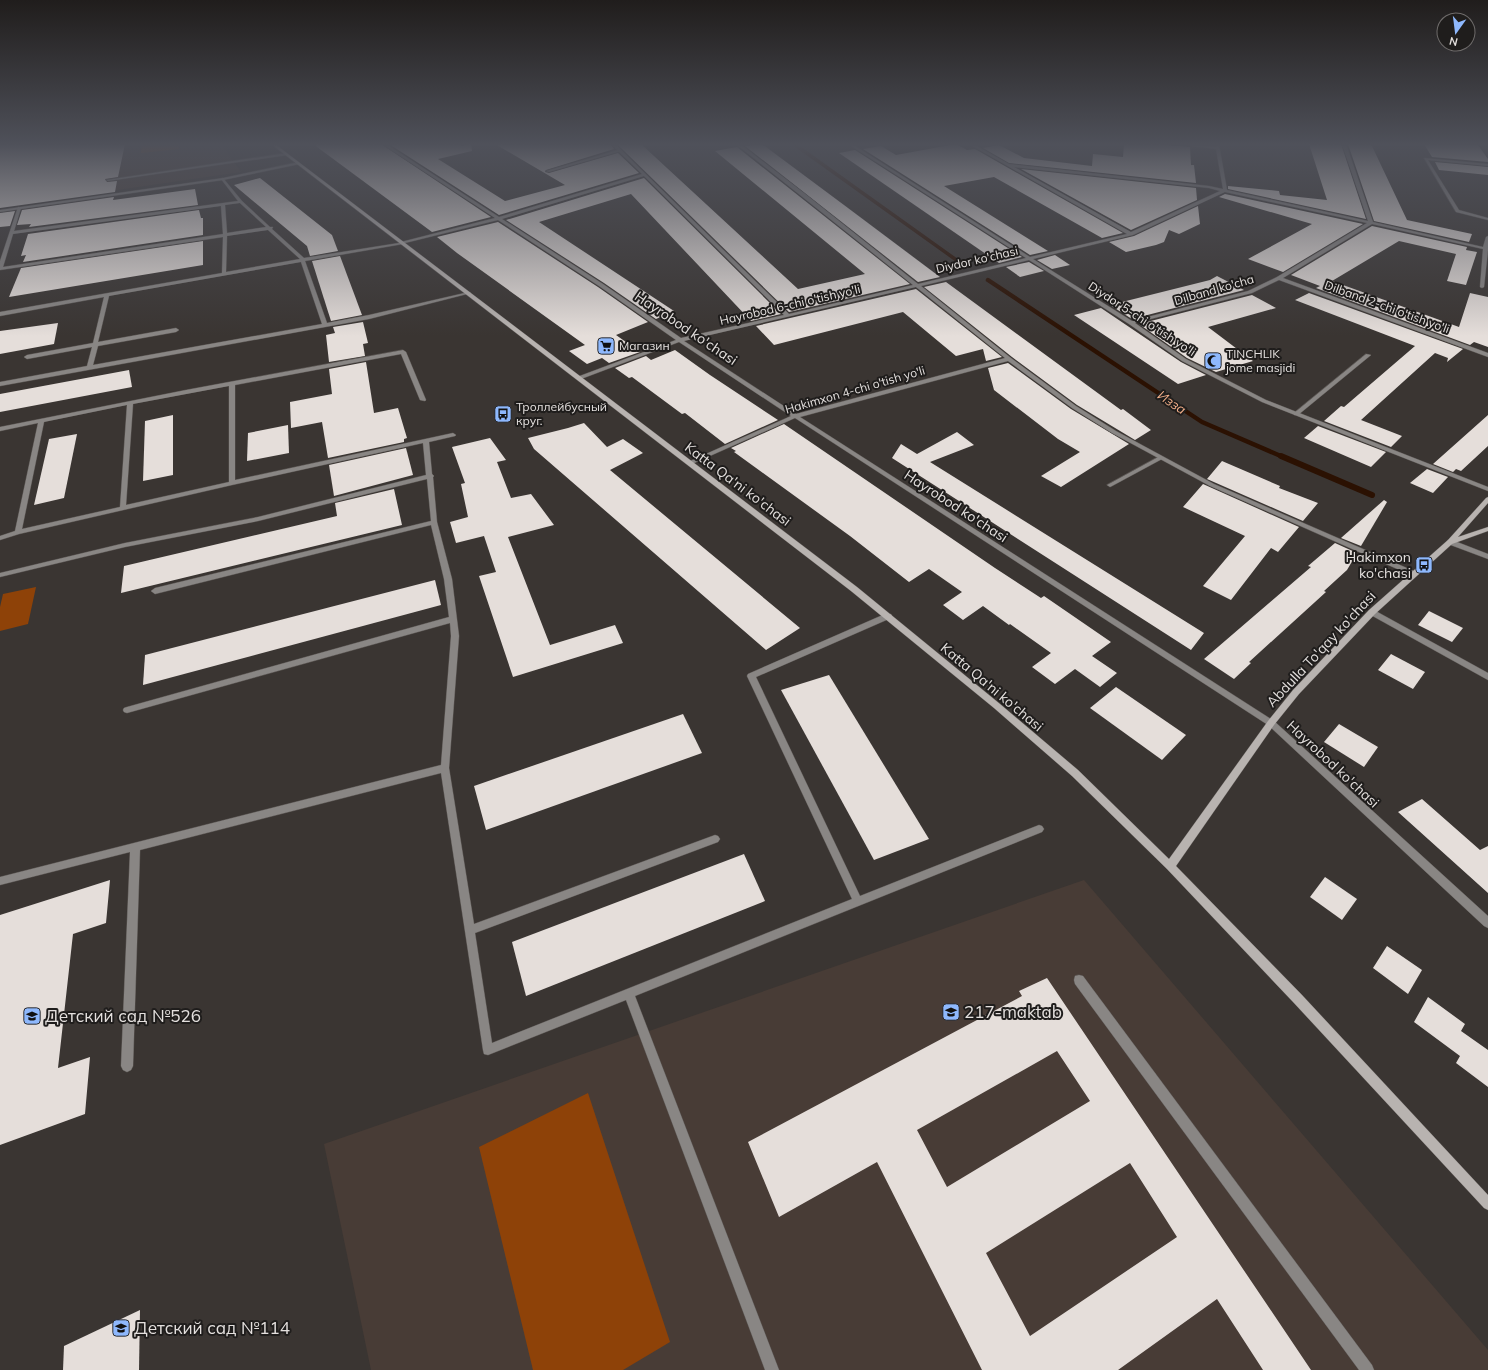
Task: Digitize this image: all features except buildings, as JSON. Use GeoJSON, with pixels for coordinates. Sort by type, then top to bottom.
{"type":"FeatureCollection","features":[{"type":"Feature","properties":{"kind":"main road","name":"Katta Qa'ni ko'chasi"},"geometry":{"type":"LineString","coordinates":[[357,208],[888,616],[1002,710],[1075,773],[1170,866],[1298,999],[1488,1204]]}},
{"type":"Feature","properties":{"kind":"main road","name":"Abdulla To'qay ko'chasi"},"geometry":{"type":"LineString","coordinates":[[1170,866],[1271,723],[1317,669],[1372,612],[1412,574],[1450,542],[1488,498]]}},
{"type":"Feature","properties":{"kind":"main road","name":"Abdulla To'qay ko'chasi"},"geometry":{"type":"LineString","coordinates":[[1450,542],[1488,529]]}},
{"type":"Feature","properties":{"kind":"street"},"geometry":{"type":"LineString","coordinates":[[0,211],[19,208],[0,269],[271,228]]}},
{"type":"Feature","properties":{"kind":"street"},"geometry":{"type":"LineString","coordinates":[[12,233],[194,208]]}},
{"type":"Feature","properties":{"kind":"street"},"geometry":{"type":"LineString","coordinates":[[223,208],[225,236],[224,275]]}},
{"type":"Feature","properties":{"kind":"street"},"geometry":{"type":"LineString","coordinates":[[248,208],[271,228],[302,259],[325,324]]}},
{"type":"Feature","properties":{"kind":"street","name":"Hayrobod ko'chasi"},"geometry":{"type":"LineString","coordinates":[[484,208],[795,416],[1271,723],[1488,923]]}},
{"type":"Feature","properties":{"kind":"street"},"geometry":{"type":"LineString","coordinates":[[0,314],[224,275],[302,259],[403,243],[534,208]]}},
{"type":"Feature","properties":{"kind":"street"},"geometry":{"type":"LineString","coordinates":[[678,208],[788,316]]}},
{"type":"Feature","properties":{"kind":"street"},"geometry":{"type":"LineString","coordinates":[[820,208],[1009,359],[1074,407],[1160,458],[1212,485],[1412,574]]}},
{"type":"Feature","properties":{"kind":"street","name":"Diydor 5-chi o'tish yo'li"},"geometry":{"type":"LineString","coordinates":[[950,208],[1131,323],[1184,360],[1264,401],[1488,489]]}},
{"type":"Feature","properties":{"kind":"street"},"geometry":{"type":"LineString","coordinates":[[1085,208],[1131,234]]}},
{"type":"Feature","properties":{"kind":"street","name":"Diydor ko'chasi"},"geometry":{"type":"LineString","coordinates":[[915,285],[1131,234],[1187,208]]}},
{"type":"Feature","properties":{"kind":"street"},"geometry":{"type":"LineString","coordinates":[[1305,208],[1486,249]]}},
{"type":"Feature","properties":{"kind":"street"},"geometry":{"type":"LineString","coordinates":[[1366,208],[1371,223]]}},
{"type":"Feature","properties":{"kind":"street"},"geometry":{"type":"LineString","coordinates":[[1455,208],[1457,211],[1488,218]]}},
{"type":"Feature","properties":{"kind":"street","name":"Dilband ko'cha"},"geometry":{"type":"LineString","coordinates":[[1131,323],[1250,292],[1279,278],[1371,223]]}},
{"type":"Feature","properties":{"kind":"street"},"geometry":{"type":"LineString","coordinates":[[1482,287],[1488,237]]}},
{"type":"Feature","properties":{"kind":"street","name":"Dilband 2-chi o'tish yo'li"},"geometry":{"type":"LineString","coordinates":[[1279,278],[1488,355]]}},
{"type":"Feature","properties":{"kind":"street","name":"Hayrobod 6-chi o'tish yo'li"},"geometry":{"type":"LineString","coordinates":[[579,378],[680,340],[788,316],[915,285]]}},
{"type":"Feature","properties":{"kind":"street"},"geometry":{"type":"LineString","coordinates":[[0,384],[369,317],[469,293]]}},
{"type":"Feature","properties":{"kind":"street"},"geometry":{"type":"LineString","coordinates":[[90,367],[97,344],[107,296]]}},
{"type":"Feature","properties":{"kind":"street"},"geometry":{"type":"LineString","coordinates":[[28,357],[176,330]]}},
{"type":"Feature","properties":{"kind":"street"},"geometry":{"type":"LineString","coordinates":[[0,429],[403,352],[424,400]]}},
{"type":"Feature","properties":{"kind":"street"},"geometry":{"type":"LineString","coordinates":[[1296,414],[1368,355]]}},
{"type":"Feature","properties":{"kind":"street","name":"Hakimxon 4-chi o'tish yo'li"},"geometry":{"type":"LineString","coordinates":[[690,463],[795,416],[1009,359]]}},
{"type":"Feature","properties":{"kind":"street"},"geometry":{"type":"LineString","coordinates":[[232,384],[232,483]]}},
{"type":"Feature","properties":{"kind":"street"},"geometry":{"type":"LineString","coordinates":[[122,508],[130,404]]}},
{"type":"Feature","properties":{"kind":"street"},"geometry":{"type":"LineString","coordinates":[[18,532],[41,421]]}},
{"type":"Feature","properties":{"kind":"street"},"geometry":{"type":"LineString","coordinates":[[0,538],[18,532],[122,508],[453,435]]}},
{"type":"Feature","properties":{"kind":"street"},"geometry":{"type":"LineString","coordinates":[[426,441],[431,476],[434,522],[448,579],[455,636],[445,768],[488,1050],[1039,829]]}},
{"type":"Feature","properties":{"kind":"street"},"geometry":{"type":"LineString","coordinates":[[1110,485],[1160,458]]}},
{"type":"Feature","properties":{"kind":"street"},"geometry":{"type":"LineString","coordinates":[[0,575],[125,545],[258,519],[431,476]]}},
{"type":"Feature","properties":{"kind":"street"},"geometry":{"type":"LineString","coordinates":[[155,591],[434,522]]}},
{"type":"Feature","properties":{"kind":"street"},"geometry":{"type":"LineString","coordinates":[[1450,542],[1488,557]]}},
{"type":"Feature","properties":{"kind":"street"},"geometry":{"type":"LineString","coordinates":[[1372,612],[1488,677]]}},
{"type":"Feature","properties":{"kind":"street"},"geometry":{"type":"LineString","coordinates":[[858,902],[751,676],[888,616]]}},
{"type":"Feature","properties":{"kind":"street"},"geometry":{"type":"LineString","coordinates":[[127,710],[453,619]]}},
{"type":"Feature","properties":{"kind":"street"},"geometry":{"type":"LineString","coordinates":[[0,881],[445,768]]}},
{"type":"Feature","properties":{"kind":"street"},"geometry":{"type":"LineString","coordinates":[[470,930],[715,839]]}},
{"type":"Feature","properties":{"kind":"street"},"geometry":{"type":"LineString","coordinates":[[127,1066],[135,847]]}},
{"type":"Feature","properties":{"kind":"street"},"geometry":{"type":"LineString","coordinates":[[1080,980],[1367,1370]]}},
{"type":"Feature","properties":{"kind":"street"},"geometry":{"type":"LineString","coordinates":[[629,994],[772,1370]]}},
{"type":"Feature","properties":{"kind":"shaded area"},"geometry":{"type":"Polygon","coordinates":[[[36,587],[28,624],[0,631],[0,607],[3,594],[36,587]]]}},
{"type":"Feature","properties":{"kind":"shaded area","name":"217-maktab"},"geometry":{"type":"Polygon","coordinates":[[[1084,880],[1488,1350],[1488,1370],[371,1370],[324,1144],[1084,880]]]}},
{"type":"Feature","properties":{"kind":"shaded area"},"geometry":{"type":"Polygon","coordinates":[[[588,1093],[670,1342],[623,1370],[533,1370],[479,1147],[588,1093]]]}},
{"type":"Feature","properties":{"kind":"waterway","name":"Изза"},"geometry":{"type":"LineString","coordinates":[[884,208],[962,264]]}},
{"type":"Feature","properties":{"kind":"waterway","name":"Изза"},"geometry":{"type":"LineString","coordinates":[[988,280],[1202,422],[1283,457]]}},
{"type":"Feature","properties":{"kind":"waterway","name":"Изза"},"geometry":{"type":"LineString","coordinates":[[1281,456],[1372,495]]}},
{"type":"Feature","properties":{"kind":"place","name":"Магазин"},"geometry":{"type":"Point","coordinates":[606,346]}},
{"type":"Feature","properties":{"kind":"place","name":"TINCHLIK jome masjidi"},"geometry":{"type":"Point","coordinates":[1213,361]}},
{"type":"Feature","properties":{"kind":"place","name":"Троллейбусный круг."},"geometry":{"type":"Point","coordinates":[503,414]}},
{"type":"Feature","properties":{"kind":"place","name":"Hakimxon ko'chasi"},"geometry":{"type":"Point","coordinates":[1424,565]}},
{"type":"Feature","properties":{"kind":"place","name":"217-maktab"},"geometry":{"type":"Point","coordinates":[951,1012]}},
{"type":"Feature","properties":{"kind":"place","name":"Детский сад №526"},"geometry":{"type":"Point","coordinates":[32,1016]}},
{"type":"Feature","properties":{"kind":"place","name":"Детский сад №114"},"geometry":{"type":"Point","coordinates":[121,1328]}}]}
